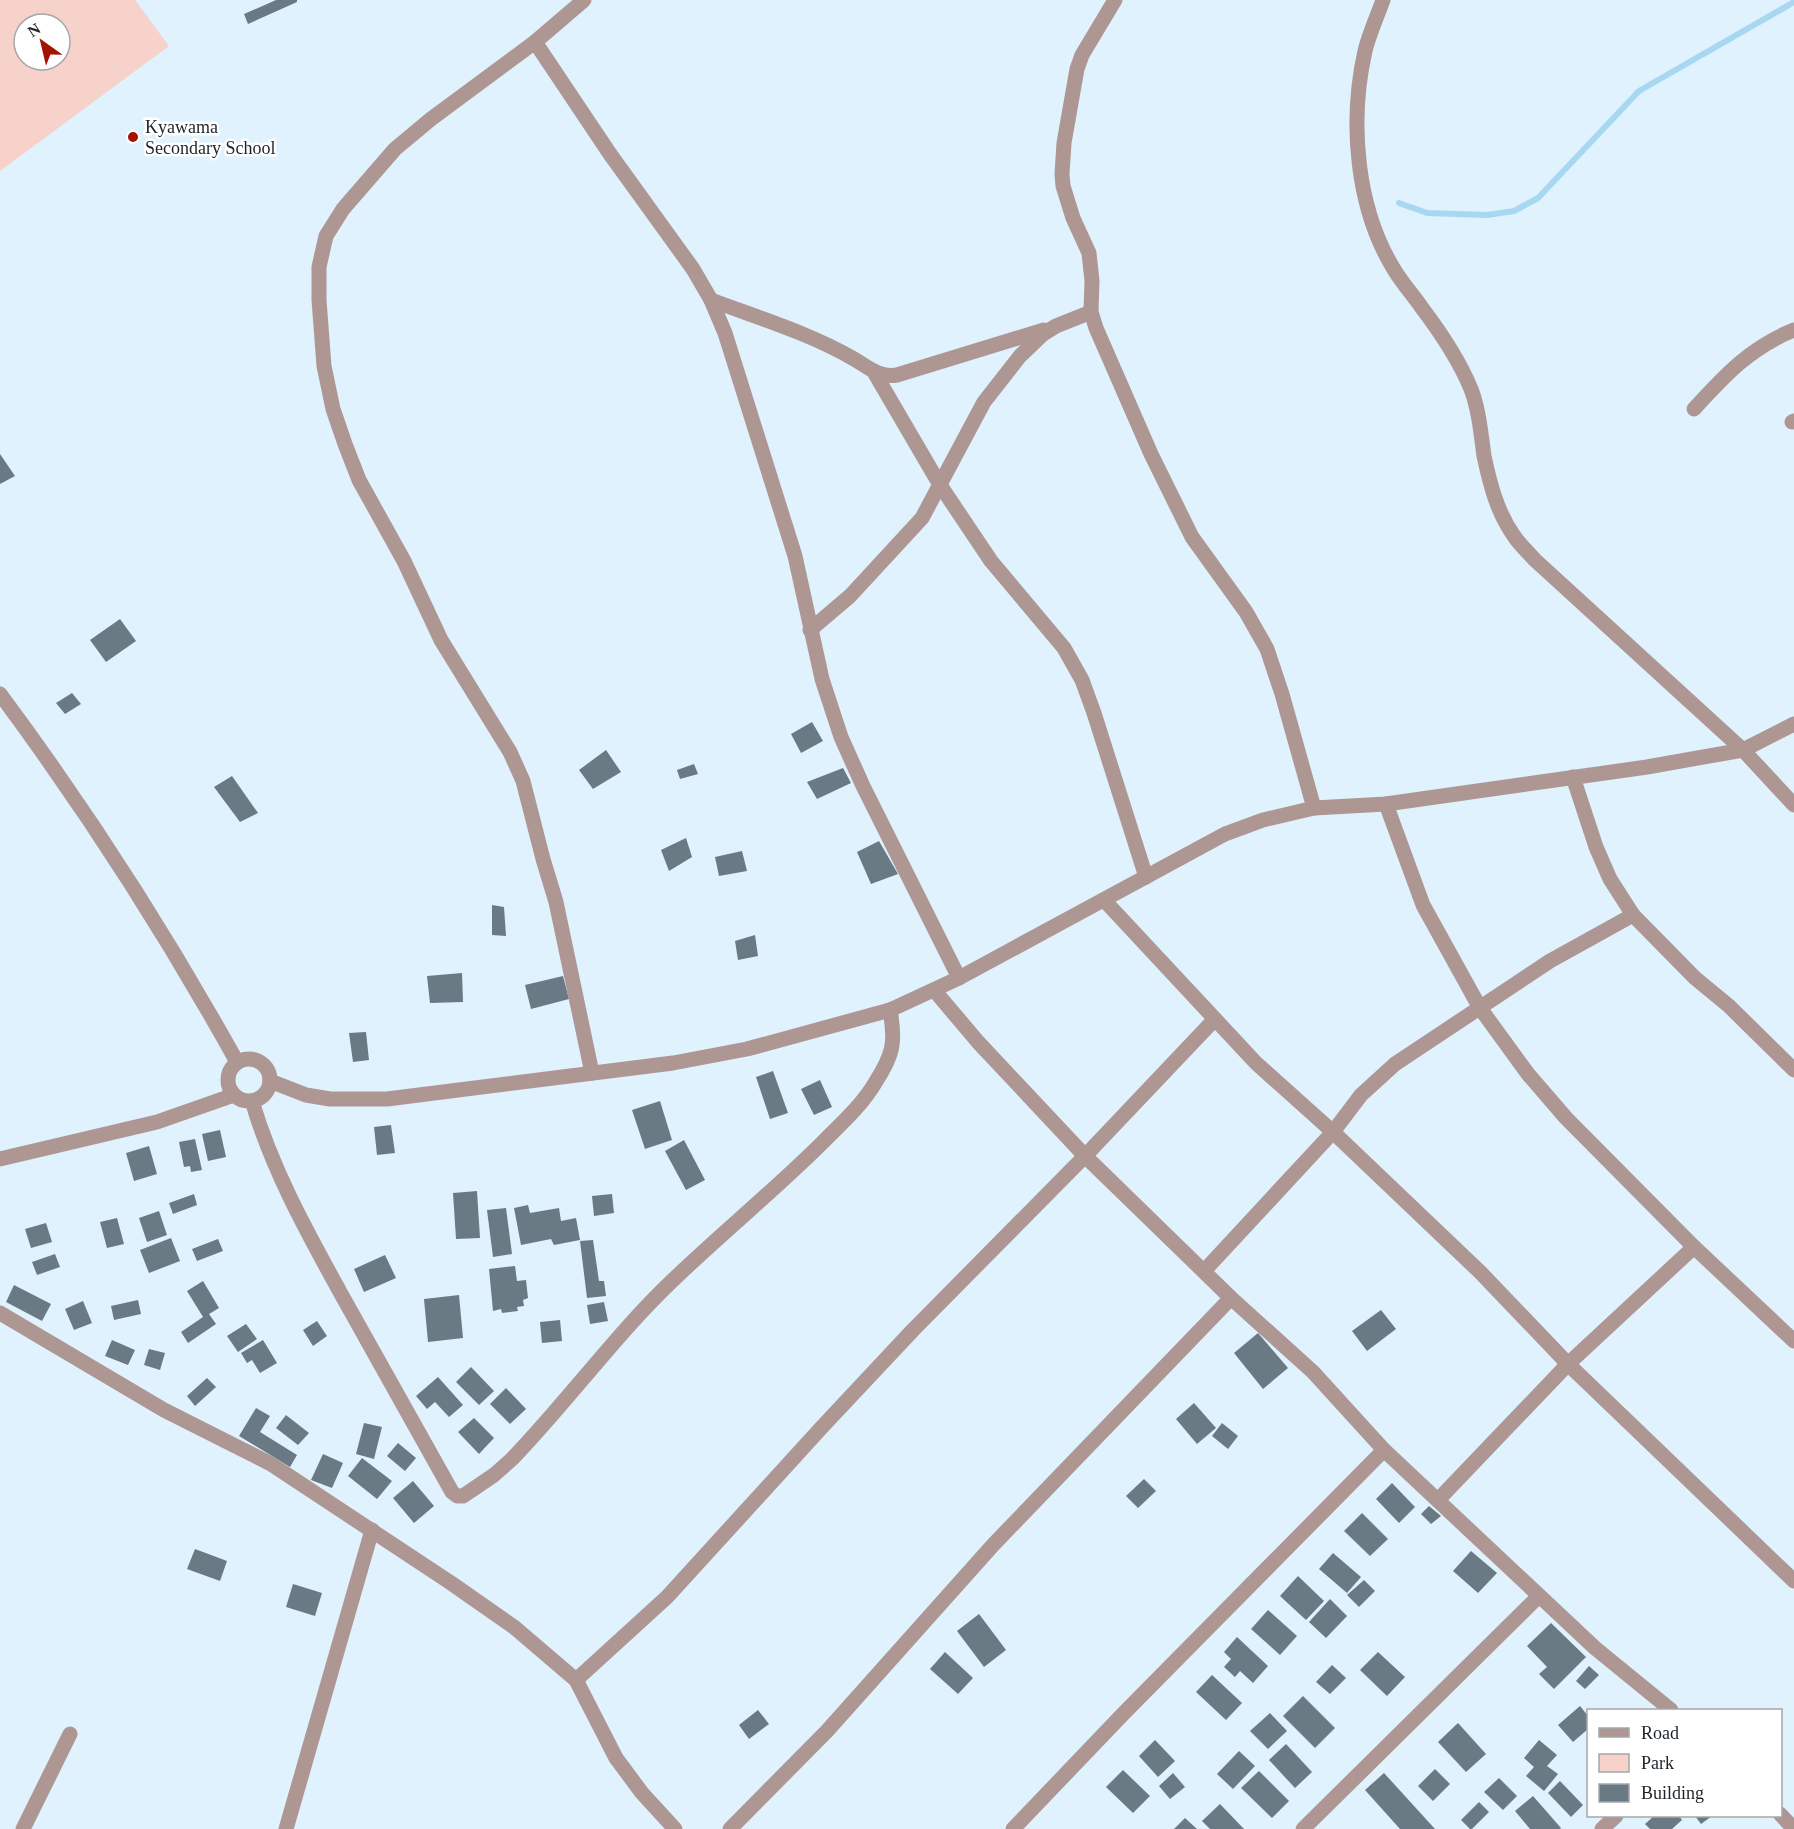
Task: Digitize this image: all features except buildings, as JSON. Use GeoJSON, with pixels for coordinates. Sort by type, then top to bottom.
{"type":"FeatureCollection","features":[{"type":"Feature","properties":{"kind":"street"},"geometry":{"type":"LineString","coordinates":[[584,0],[535,42],[431,119],[395,149],[364,183],[343,209],[326,236],[319,267],[319,300],[324,366],[333,409],[359,480],[404,561],[441,640],[510,752],[523,781],[556,902],[592,1073]]}},
{"type":"Feature","properties":{"kind":"street"},"geometry":{"type":"LineString","coordinates":[[1115,0],[1082,55],[1077,69],[1062,162],[1063,186],[1068,205],[1076,228],[1087,245],[1089,253],[1092,281],[1091,312],[1147,444],[1192,537],[1246,612],[1267,649],[1314,808]]}},
{"type":"Feature","properties":{"kind":"street"},"geometry":{"type":"LineString","coordinates":[[1383,0],[1365,49],[1359,86],[1357,124],[1365,197],[1384,253],[1464,371],[1473,393],[1493,495],[1503,519],[1514,537],[1535,560],[1743,750],[1794,805]]}},
{"type":"Feature","properties":{"kind":"street"},"geometry":{"type":"LineString","coordinates":[[535,42],[610,154],[693,269],[711,300],[725,333],[795,556],[822,680],[841,737],[959,978]]}},
{"type":"Feature","properties":{"kind":"street"},"geometry":{"type":"LineString","coordinates":[[711,300],[808,335],[874,372],[886,376],[897,375],[1056,326],[1091,312]]}},
{"type":"Feature","properties":{"kind":"street"},"geometry":{"type":"LineString","coordinates":[[810,630],[850,596],[922,518],[984,402],[1030,345],[1056,326]]}},
{"type":"Feature","properties":{"kind":"street"},"geometry":{"type":"LineString","coordinates":[[1694,409],[1725,374],[1751,353],[1774,338],[1794,330]]}},
{"type":"Feature","properties":{"kind":"street"},"geometry":{"type":"LineString","coordinates":[[874,372],[940,485],[991,561],[1064,648],[1082,680],[1146,877]]}},
{"type":"Feature","properties":{"kind":"street"},"geometry":{"type":"LineString","coordinates":[[0,694],[132,885],[237,1062]]}},
{"type":"Feature","properties":{"kind":"street"},"geometry":{"type":"LineString","coordinates":[[270,1082],[306,1095],[330,1099],[387,1099],[673,1063],[747,1049],[890,1010],[959,978],[1225,834],[1263,820],[1314,808],[1386,804],[1647,767],[1743,750],[1794,724]]}},
{"type":"Feature","properties":{"kind":"street"},"geometry":{"type":"LineString","coordinates":[[1573,777],[1596,847],[1610,879],[1633,915],[1695,978],[1729,1006],[1794,1070]]}},
{"type":"Feature","properties":{"kind":"street"},"geometry":{"type":"LineString","coordinates":[[1386,804],[1423,905],[1480,1008],[1528,1074],[1566,1119],[1694,1247],[1794,1341]]}},
{"type":"Feature","properties":{"kind":"street"},"geometry":{"type":"LineString","coordinates":[[1104,900],[1256,1063],[1333,1132],[1481,1273],[1568,1364],[1794,1581]]}},
{"type":"Feature","properties":{"kind":"street"},"geometry":{"type":"LineString","coordinates":[[1204,1271],[1333,1132],[1361,1095],[1395,1064],[1550,961],[1633,915]]}},
{"type":"Feature","properties":{"kind":"street"},"geometry":{"type":"LineString","coordinates":[[934,990],[978,1042],[1085,1156],[1231,1298],[1313,1372],[1384,1450],[1594,1648],[1670,1709]]}},
{"type":"Feature","properties":{"kind":"street"},"geometry":{"type":"LineString","coordinates":[[252,1101],[274,1165],[319,1254],[452,1492],[457,1496],[463,1496],[494,1475],[512,1459],[641,1312],[734,1223],[780,1185],[850,1114],[874,1085],[889,1056],[894,1034],[890,1010]]}},
{"type":"Feature","properties":{"kind":"street"},"geometry":{"type":"LineString","coordinates":[[576,1680],[667,1597],[913,1330],[1085,1156],[1214,1020]]}},
{"type":"Feature","properties":{"kind":"street"},"geometry":{"type":"LineString","coordinates":[[246,1058],[256,1059],[264,1064],[269,1072],[270,1082],[261,1098],[252,1101],[242,1100],[234,1095],[227,1078],[230,1069],[237,1062],[246,1058]]}},
{"type":"Feature","properties":{"kind":"street"},"geometry":{"type":"LineString","coordinates":[[0,1159],[157,1122],[234,1095]]}},
{"type":"Feature","properties":{"kind":"street"},"geometry":{"type":"LineString","coordinates":[[1438,1500],[1568,1364],[1694,1247]]}},
{"type":"Feature","properties":{"kind":"street"},"geometry":{"type":"LineString","coordinates":[[730,1829],[827,1731],[993,1545],[1231,1298]]}},
{"type":"Feature","properties":{"kind":"street"},"geometry":{"type":"LineString","coordinates":[[0,1313],[164,1410],[271,1464],[514,1628],[576,1680],[616,1758],[642,1793],[675,1829]]}},
{"type":"Feature","properties":{"kind":"street"},"geometry":{"type":"LineString","coordinates":[[1013,1829],[1124,1713],[1384,1450]]}},
{"type":"Feature","properties":{"kind":"street"},"geometry":{"type":"LineString","coordinates":[[286,1829],[372,1530]]}},
{"type":"Feature","properties":{"kind":"street"},"geometry":{"type":"LineString","coordinates":[[1303,1829],[1539,1596]]}},
{"type":"Feature","properties":{"kind":"street"},"geometry":{"type":"LineString","coordinates":[[23,1829],[70,1734]]}},
{"type":"Feature","properties":{"kind":"street"},"geometry":{"type":"LineString","coordinates":[[1602,1829],[1614,1817]]}},
{"type":"Feature","properties":{"kind":"green space"},"geometry":{"type":"Polygon","coordinates":[[[0,0],[135,0],[169,46],[0,171],[0,0]]]}},
{"type":"Feature","properties":{"kind":"waterway"},"geometry":{"type":"LineString","coordinates":[[1399,203],[1427,213],[1487,215],[1514,211],[1538,198],[1639,91],[1794,2]]}},
{"type":"Feature","properties":{"kind":"place","name":"Kyawama Secondary School"},"geometry":{"type":"Point","coordinates":[133,137]}}]}
